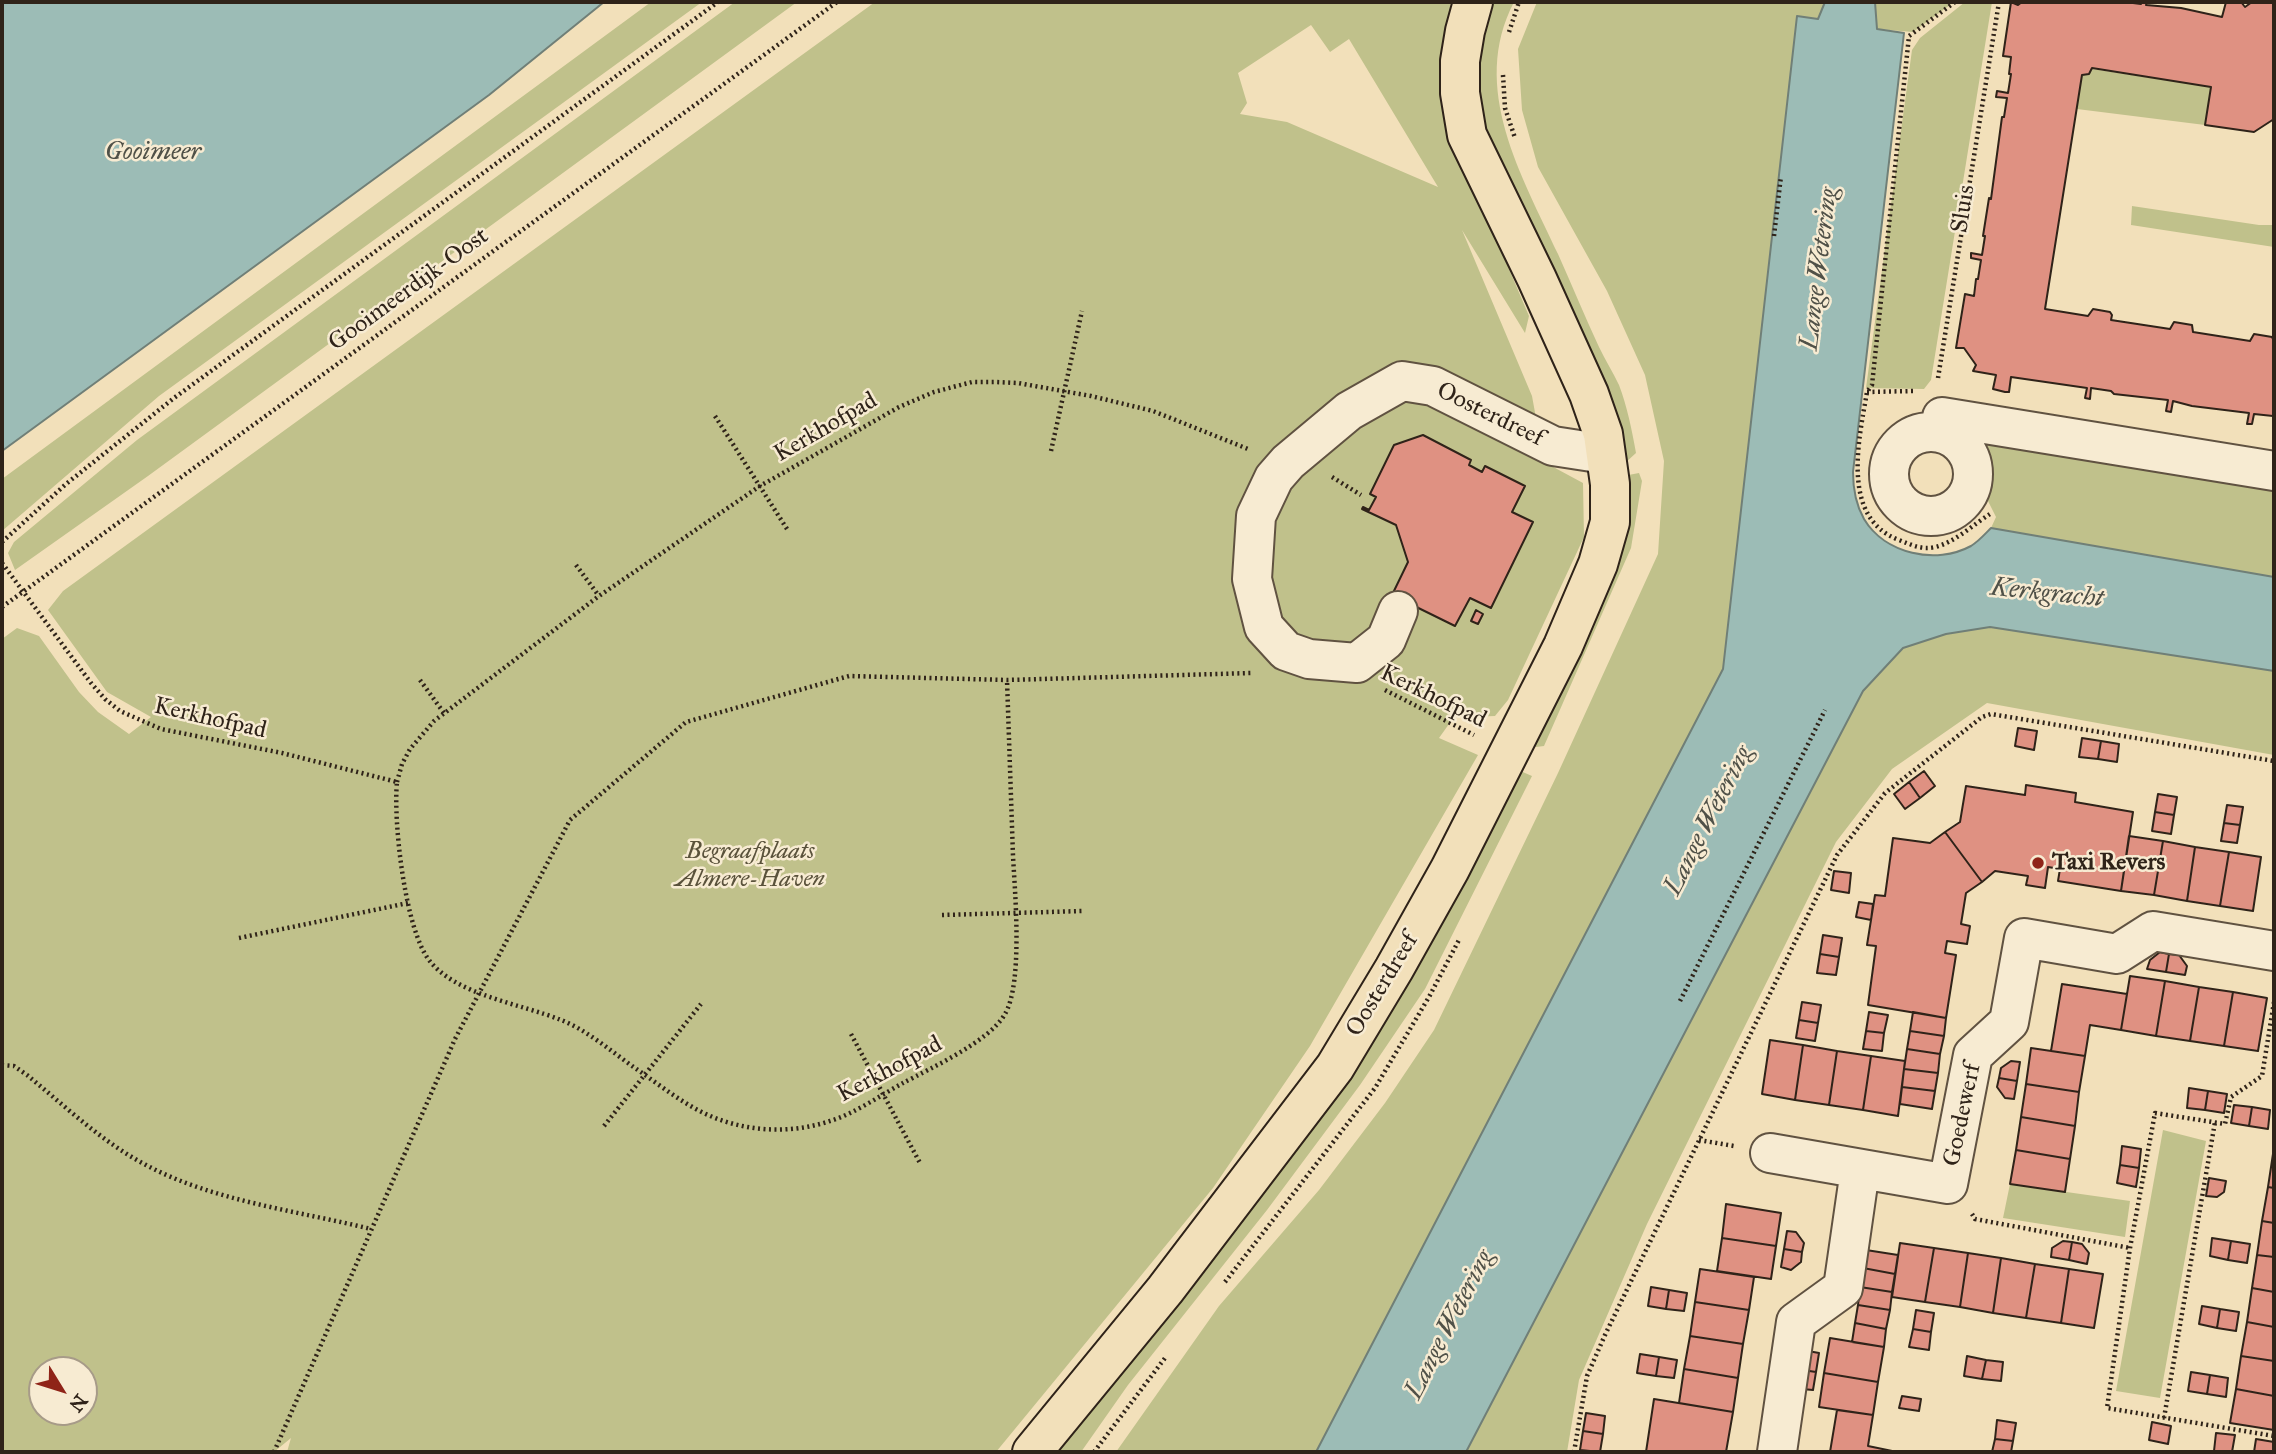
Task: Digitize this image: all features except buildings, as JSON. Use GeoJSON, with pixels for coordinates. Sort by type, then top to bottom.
{"type":"FeatureCollection","features":[{"type":"Feature","properties":{"kind":"main road","name":"Oosterdreef"},"geometry":{"type":"LineString","coordinates":[[1032,1452],[1165,1290],[1335,1067],[1407,947],[1509,754],[1563,646],[1598,564],[1610,522],[1610,484],[1603,434],[1589,394],[1537,279],[1467,135],[1460,93],[1460,61],[1473,2]]}},
{"type":"Feature","properties":{"kind":"street","name":"Oosterdreef"},"geometry":{"type":"LineString","coordinates":[[1398,611],[1386,640],[1357,663],[1309,659],[1286,651],[1264,627],[1252,579],[1256,516],[1274,478],[1287,462],[1349,411],[1402,381],[1433,386],[1553,446],[1605,454]]}},
{"type":"Feature","properties":{"kind":"street"},"geometry":{"type":"LineString","coordinates":[[1943,426],[2274,471]]}},
{"type":"Feature","properties":{"kind":"street","name":"Goedewerf"},"geometry":{"type":"LineString","coordinates":[[1770,1153],[1948,1184],[1973,1055],[2009,1022],[2025,938],[2117,954],[2153,931],[2274,951]]}},
{"type":"Feature","properties":{"kind":"street"},"geometry":{"type":"LineString","coordinates":[[1777,1452],[1796,1322],[1843,1288],[1860,1170]]}},
{"type":"Feature","properties":{"kind":"path"},"geometry":{"type":"LineString","coordinates":[[2,542],[66,484],[174,398],[718,2]]}},
{"type":"Feature","properties":{"kind":"path","name":"Gooimeerdijk-Oost"},"geometry":{"type":"LineString","coordinates":[[2,607],[836,2]]}},
{"type":"Feature","properties":{"kind":"path"},"geometry":{"type":"LineString","coordinates":[[1514,20],[1519,2]]}},
{"type":"Feature","properties":{"kind":"path"},"geometry":{"type":"LineString","coordinates":[[1955,2],[1909,37],[1872,385],[1867,392],[1858,442],[1858,482],[1860,498],[1873,520],[1891,537],[1919,548],[1937,547],[1990,514]]}},
{"type":"Feature","properties":{"kind":"path","name":"Sluis"},"geometry":{"type":"LineString","coordinates":[[1943,426],[1936,392],[1999,2]]}},
{"type":"Feature","properties":{"kind":"path"},"geometry":{"type":"LineString","coordinates":[[1774,236],[1781,176]]}},
{"type":"Feature","properties":{"kind":"path"},"geometry":{"type":"LineString","coordinates":[[1051,451],[1082,311]]}},
{"type":"Feature","properties":{"kind":"path","name":"Kerkhofpad"},"geometry":{"type":"LineString","coordinates":[[1007,680],[1015,913],[1014,989],[1004,1016],[961,1051],[833,1121],[796,1129],[764,1130],[731,1123],[695,1109],[564,1020],[506,1003],[454,981],[428,959],[415,934],[408,903],[396,811],[397,782],[402,764],[421,734],[444,713],[599,596],[760,486],[899,407],[934,391],[972,382],[1018,383],[1064,391],[1153,411],[1265,456],[1313,466],[1361,495]]}},
{"type":"Feature","properties":{"kind":"path"},"geometry":{"type":"LineString","coordinates":[[1867,392],[1886,391]]}},
{"type":"Feature","properties":{"kind":"path"},"geometry":{"type":"LineString","coordinates":[[715,416],[787,529]]}},
{"type":"Feature","properties":{"kind":"path","name":"Kerkhofpad"},"geometry":{"type":"LineString","coordinates":[[2,563],[105,699],[135,719],[161,729],[282,754],[397,782]]}},
{"type":"Feature","properties":{"kind":"path"},"geometry":{"type":"LineString","coordinates":[[576,565],[599,596]]}},
{"type":"Feature","properties":{"kind":"path"},"geometry":{"type":"LineString","coordinates":[[274,1452],[454,1039],[570,820],[686,722],[849,676],[1007,680],[1265,673]]}},
{"type":"Feature","properties":{"kind":"path"},"geometry":{"type":"LineString","coordinates":[[420,680],[444,713]]}},
{"type":"Feature","properties":{"kind":"path","name":"Kerkhofpad"},"geometry":{"type":"LineString","coordinates":[[1373,684],[1509,754]]}},
{"type":"Feature","properties":{"kind":"path"},"geometry":{"type":"LineString","coordinates":[[1680,1001],[1825,710]]}},
{"type":"Feature","properties":{"kind":"path"},"geometry":{"type":"LineString","coordinates":[[1574,1452],[1587,1376],[1605,1335],[1837,855],[1885,793],[1982,718],[1991,714],[2274,761]]}},
{"type":"Feature","properties":{"kind":"path"},"geometry":{"type":"LineString","coordinates":[[239,938],[408,903]]}},
{"type":"Feature","properties":{"kind":"path"},"geometry":{"type":"LineString","coordinates":[[942,915],[1083,911]]}},
{"type":"Feature","properties":{"kind":"path"},"geometry":{"type":"LineString","coordinates":[[2274,1002],[2262,1076],[2231,1097],[2225,1124],[2155,1113],[2130,1248],[2107,1408],[2274,1436]]}},
{"type":"Feature","properties":{"kind":"path"},"geometry":{"type":"LineString","coordinates":[[604,1126],[701,1004]]}},
{"type":"Feature","properties":{"kind":"path"},"geometry":{"type":"LineString","coordinates":[[851,1034],[920,1163]]}},
{"type":"Feature","properties":{"kind":"path"},"geometry":{"type":"LineString","coordinates":[[2,1065],[14,1066],[27,1074],[111,1143],[166,1174],[220,1193],[372,1229]]}},
{"type":"Feature","properties":{"kind":"path"},"geometry":{"type":"LineString","coordinates":[[2164,1418],[2215,1122]]}},
{"type":"Feature","properties":{"kind":"path"},"geometry":{"type":"LineString","coordinates":[[1948,1184],[1975,1219],[2130,1248]]}},
{"type":"Feature","properties":{"kind":"green space"},"geometry":{"type":"Polygon","coordinates":[[[651,2],[702,2],[159,396],[2,531],[2,479],[651,2]]]}},
{"type":"Feature","properties":{"kind":"green space"},"geometry":{"type":"Polygon","coordinates":[[[735,2],[797,2],[148,476],[15,570],[8,553],[14,542],[137,440],[735,2]]]}},
{"type":"Feature","properties":{"kind":"green space","name":"Begraafplaats Almere-Haven"},"geometry":{"type":"Polygon","coordinates":[[[875,2],[1451,2],[1442,64],[1443,114],[1529,316],[1525,333],[1462,230],[1532,396],[1544,462],[1583,483],[1584,537],[1508,700],[1495,716],[1469,717],[1459,710],[1439,738],[1478,755],[1310,1046],[1213,1188],[996,1452],[287,1452],[291,1438],[274,1452],[2,1452],[2,639],[17,628],[39,636],[79,692],[98,712],[129,734],[151,717],[107,692],[48,610],[63,591],[875,2]],[[1311,25],[1238,73],[1247,103],[1240,114],[1287,122],[1438,187],[1349,39],[1330,52],[1311,25]]]}},
{"type":"Feature","properties":{"kind":"green space"},"geometry":{"type":"Polygon","coordinates":[[[1491,2],[1514,2],[1501,34],[1497,67],[1499,99],[1506,131],[1516,163],[1599,347],[1619,385],[1636,453],[1625,463],[1480,127],[1475,63],[1491,2]]]}},
{"type":"Feature","properties":{"kind":"green space"},"geometry":{"type":"Polygon","coordinates":[[[1537,2],[1825,2],[1818,19],[1797,17],[1723,669],[1316,1452],[1116,1452],[1219,1306],[1319,1190],[1385,1103],[1434,1030],[1558,773],[1658,554],[1664,461],[1645,375],[1607,291],[1538,167],[1522,110],[1518,49],[1537,2]]]}},
{"type":"Feature","properties":{"kind":"green space"},"geometry":{"type":"Polygon","coordinates":[[[1875,2],[1954,2],[1913,32],[1877,29],[1875,2]]]}},
{"type":"Feature","properties":{"kind":"green space"},"geometry":{"type":"Polygon","coordinates":[[[1965,2],[1992,2],[1931,380],[1924,389],[1866,388],[1912,50],[1920,38],[1965,2]]]}},
{"type":"Feature","properties":{"kind":"green space"},"geometry":{"type":"Polygon","coordinates":[[[2092,69],[2211,87],[2205,125],[2077,109],[2082,75],[2092,69]]]}},
{"type":"Feature","properties":{"kind":"green space"},"geometry":{"type":"Polygon","coordinates":[[[2132,206],[2274,225],[2274,247],[2131,225],[2132,206]]]}},
{"type":"Feature","properties":{"kind":"green space"},"geometry":{"type":"Polygon","coordinates":[[[1987,433],[2274,481],[2274,577],[1991,528],[1996,517],[1980,485],[1987,433]]]}},
{"type":"Feature","properties":{"kind":"green space"},"geometry":{"type":"Polygon","coordinates":[[[1639,473],[1642,481],[1631,548],[1544,746],[1528,748],[1618,477],[1639,473]]]}},
{"type":"Feature","properties":{"kind":"green space"},"geometry":{"type":"Polygon","coordinates":[[[1970,624],[2274,661],[2274,755],[1987,703],[1892,769],[1836,842],[1647,1224],[1579,1380],[1567,1452],[1466,1452],[1863,691],[1902,638],[1970,624]]]}},
{"type":"Feature","properties":{"kind":"green space"},"geometry":{"type":"Polygon","coordinates":[[[1511,767],[1532,776],[1425,989],[1360,1085],[1267,1210],[1128,1385],[1081,1452],[1053,1452],[1135,1347],[1511,767]]]}},
{"type":"Feature","properties":{"kind":"green space"},"geometry":{"type":"Polygon","coordinates":[[[2163,1130],[2206,1141],[2160,1398],[2116,1391],[2163,1130]]]}},
{"type":"Feature","properties":{"kind":"green space"},"geometry":{"type":"Polygon","coordinates":[[[2010,1184],[2130,1201],[2125,1237],[2003,1218],[2010,1184]]]}},
{"type":"Feature","properties":{"kind":"water","name":"Gooimeer"},"geometry":{"type":"Polygon","coordinates":[[[2,2],[604,2],[489,95],[2,451],[2,2]]]}},
{"type":"Feature","properties":{"kind":"water"},"geometry":{"type":"Polygon","coordinates":[[[1825,2],[1875,2],[1877,29],[1904,33],[1853,472],[1856,497],[1864,519],[1885,541],[1912,553],[1942,555],[1957,552],[1971,546],[1991,528],[2274,577],[2274,671],[1990,627],[1946,634],[1903,648],[1863,691],[1466,1452],[1316,1452],[1723,669],[1797,16],[1818,19],[1825,2]]]}},
{"type":"Feature","properties":{"kind":"place","name":"Taxi Revers"},"geometry":{"type":"Point","coordinates":[2038,863]}},
{"type":"Feature","properties":{"kind":"water label","name":"Lange Wetering"},"geometry":{"type":"Point","coordinates":[1820,269]}},
{"type":"Feature","properties":{"kind":"water label","name":"Kerkgracht"},"geometry":{"type":"Point","coordinates":[2047,594]}},
{"type":"Feature","properties":{"kind":"water label","name":"Lange Wetering"},"geometry":{"type":"Point","coordinates":[1709,821]}},
{"type":"Feature","properties":{"kind":"water label","name":"Lange Wetering"},"geometry":{"type":"Point","coordinates":[1450,1325]}}]}
